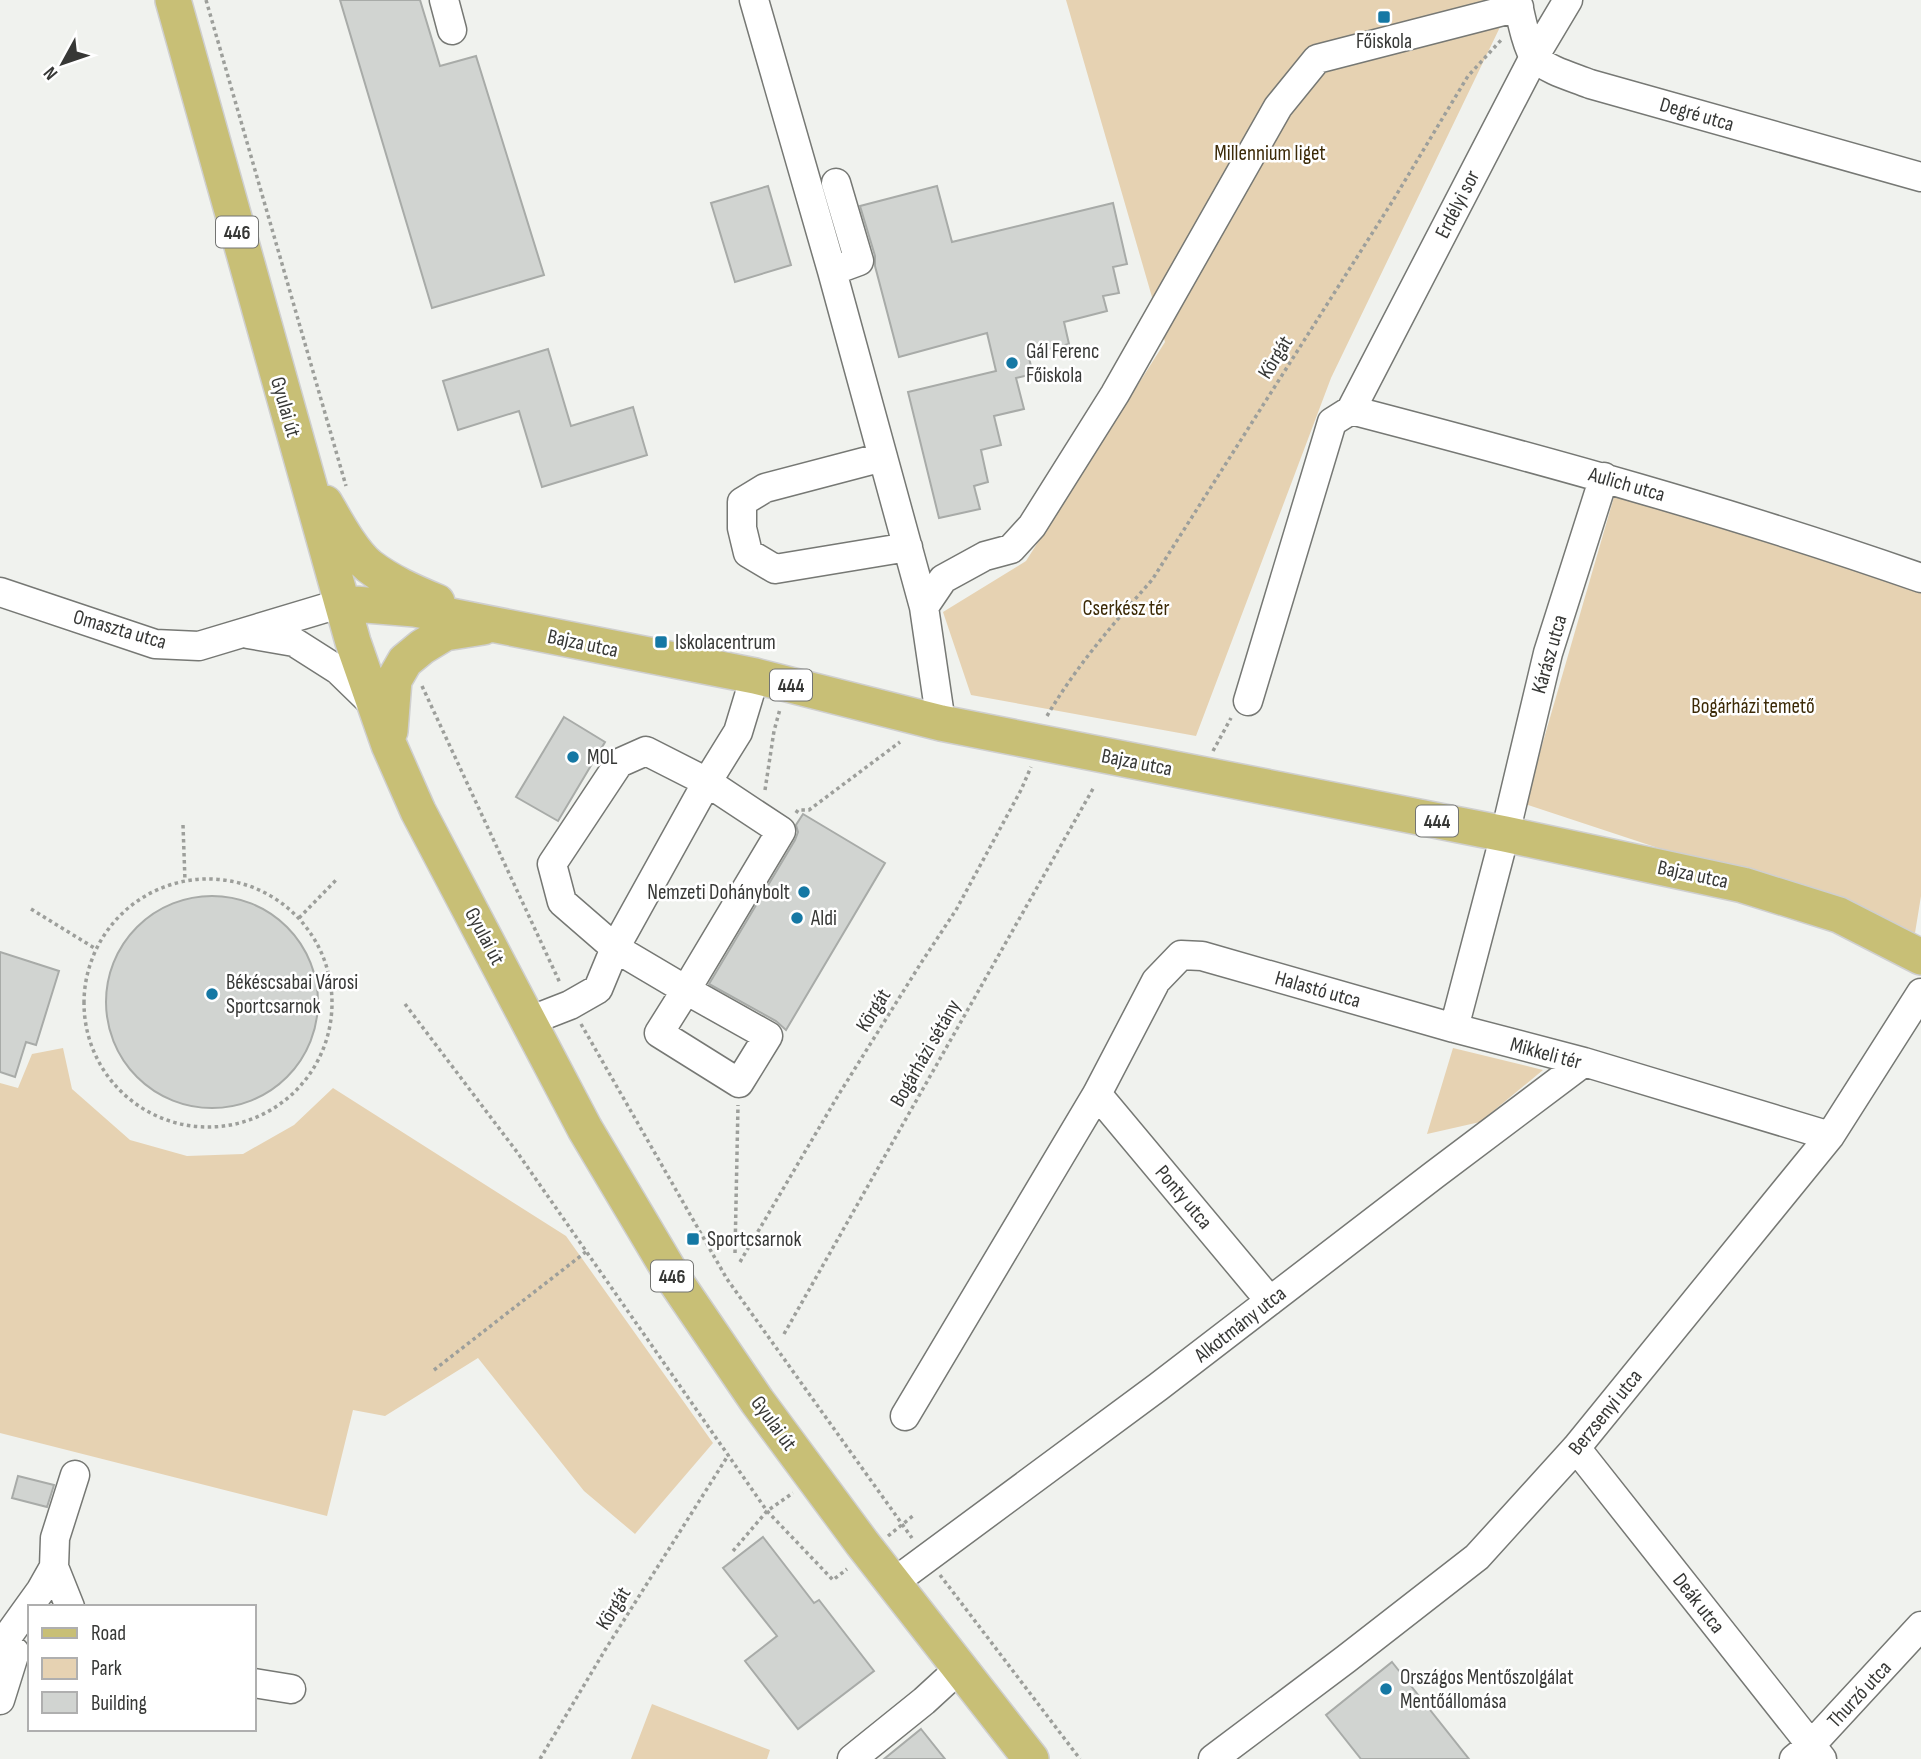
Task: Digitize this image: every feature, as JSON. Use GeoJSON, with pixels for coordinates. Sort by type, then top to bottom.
{"type":"FeatureCollection","features":[{"type":"Feature","properties":{"kind":"main road","name":"Gyulai út"},"geometry":{"type":"LineString","coordinates":[[173,0],[353,642],[389,745],[418,811],[585,1129],[676,1282],[757,1401],[814,1478],[1031,1759]]}},
{"type":"Feature","properties":{"kind":"main road"},"geometry":{"type":"LineString","coordinates":[[302,465],[341,530],[368,564],[404,589],[496,625]]}},
{"type":"Feature","properties":{"kind":"main road","name":"Bajza utca"},"geometry":{"type":"LineString","coordinates":[[342,603],[415,608],[771,680],[935,721],[1505,834],[1743,885],[1839,915],[1921,957]]}},
{"type":"Feature","properties":{"kind":"main road"},"geometry":{"type":"LineString","coordinates":[[389,745],[394,680],[405,661],[422,646],[445,633],[496,625]]}},
{"type":"Feature","properties":{"kind":"street"},"geometry":{"type":"LineString","coordinates":[[444,0],[452,30]]}},
{"type":"Feature","properties":{"kind":"street"},"geometry":{"type":"LineString","coordinates":[[754,0],[924,607],[935,721]]}},
{"type":"Feature","properties":{"kind":"street","name":"Erdélyi sor"},"geometry":{"type":"LineString","coordinates":[[1248,701],[1341,416],[1534,57],[1568,0]]}},
{"type":"Feature","properties":{"kind":"street"},"geometry":{"type":"LineString","coordinates":[[924,607],[943,579],[985,556],[1011,549],[1032,526],[1115,394],[1278,107],[1317,59],[1518,4],[1521,22],[1534,57]]}},
{"type":"Feature","properties":{"kind":"street","name":"Degré utca"},"geometry":{"type":"LineString","coordinates":[[1534,57],[1551,68],[1590,84],[1921,177]]}},
{"type":"Feature","properties":{"kind":"street"},"geometry":{"type":"LineString","coordinates":[[832,271],[859,261],[836,183]]}},
{"type":"Feature","properties":{"kind":"street","name":"Aulich utca"},"geometry":{"type":"LineString","coordinates":[[1341,416],[1604,477],[1812,540],[1921,578]]}},
{"type":"Feature","properties":{"kind":"street"},"geometry":{"type":"LineString","coordinates":[[883,457],[765,488],[742,502],[742,528],[748,553],[775,569],[908,547]]}},
{"type":"Feature","properties":{"kind":"street","name":"Kárász utca"},"geometry":{"type":"LineString","coordinates":[[1505,834],[1548,653],[1604,477]]}},
{"type":"Feature","properties":{"kind":"street","name":"Omaszta utca"},"geometry":{"type":"LineString","coordinates":[[0,592],[155,644],[199,646],[342,603]]}},
{"type":"Feature","properties":{"kind":"street","name":"Omaszta utca"},"geometry":{"type":"LineString","coordinates":[[242,633],[294,642],[338,670],[376,707]]}},
{"type":"Feature","properties":{"kind":"street"},"geometry":{"type":"LineString","coordinates":[[530,1021],[570,1005],[598,989],[615,948],[707,782],[771,680]]}},
{"type":"Feature","properties":{"kind":"street"},"geometry":{"type":"LineString","coordinates":[[707,782],[646,751],[619,763],[552,864],[562,902],[615,948],[686,990],[768,1036],[739,1083],[659,1033],[686,990],[771,824],[707,782]]}},
{"type":"Feature","properties":{"kind":"street"},"geometry":{"type":"LineString","coordinates":[[1454,1028],[1505,834]]}},
{"type":"Feature","properties":{"kind":"street","name":"Halastó utca"},"geometry":{"type":"LineString","coordinates":[[1097,1094],[1156,981],[1181,955],[1202,956],[1454,1028]]}},
{"type":"Feature","properties":{"kind":"street","name":"Berzsenyi utca"},"geometry":{"type":"LineString","coordinates":[[1213,1759],[1477,1557],[1576,1448],[1830,1136],[1921,993]]}},
{"type":"Feature","properties":{"kind":"street","name":"Mikkeli tér"},"geometry":{"type":"LineString","coordinates":[[1454,1028],[1584,1062],[1830,1136]]}},
{"type":"Feature","properties":{"kind":"street","name":"Alkotmány utca"},"geometry":{"type":"LineString","coordinates":[[893,1583],[1158,1387],[1584,1062]]}},
{"type":"Feature","properties":{"kind":"street"},"geometry":{"type":"LineString","coordinates":[[905,1416],[1097,1094]]}},
{"type":"Feature","properties":{"kind":"street","name":"Ponty utca"},"geometry":{"type":"LineString","coordinates":[[1097,1094],[1270,1301]]}},
{"type":"Feature","properties":{"kind":"street","name":"Deák utca"},"geometry":{"type":"LineString","coordinates":[[1576,1448],[1809,1754]]}},
{"type":"Feature","properties":{"kind":"street"},"geometry":{"type":"LineString","coordinates":[[69,1605],[54,1567],[55,1538],[75,1475]]}},
{"type":"Feature","properties":{"kind":"street"},"geometry":{"type":"LineString","coordinates":[[34,1605],[54,1567]]}},
{"type":"Feature","properties":{"kind":"street"},"geometry":{"type":"LineString","coordinates":[[0,1700],[11,1650],[28,1616]]}},
{"type":"Feature","properties":{"kind":"street","name":"Thurzó utca"},"geometry":{"type":"LineString","coordinates":[[1809,1754],[1921,1626]]}},
{"type":"Feature","properties":{"kind":"street"},"geometry":{"type":"LineString","coordinates":[[852,1759],[960,1668]]}},
{"type":"Feature","properties":{"kind":"street"},"geometry":{"type":"LineString","coordinates":[[256,1683],[291,1689]]}},
{"type":"Feature","properties":{"kind":"path"},"geometry":{"type":"LineString","coordinates":[[206,0],[349,496]]}},
{"type":"Feature","properties":{"kind":"path","name":"Körgát"},"geometry":{"type":"LineString","coordinates":[[1065,685],[1104,634],[1152,580],[1392,202],[1468,76],[1503,38]]}},
{"type":"Feature","properties":{"kind":"path"},"geometry":{"type":"LineString","coordinates":[[405,661],[417,675],[570,1005],[727,1279],[927,1559],[1080,1759]]}},
{"type":"Feature","properties":{"kind":"path"},"geometry":{"type":"LineString","coordinates":[[771,680],[774,731],[771,824],[798,810],[809,810],[935,721]]}},
{"type":"Feature","properties":{"kind":"path"},"geometry":{"type":"LineString","coordinates":[[1207,775],[1221,734],[1232,716],[1248,701]]}},
{"type":"Feature","properties":{"kind":"path","name":"Bogárházi sétány"},"geometry":{"type":"LineString","coordinates":[[784,1334],[1094,788]]}},
{"type":"Feature","properties":{"kind":"path","name":"Körgát"},"geometry":{"type":"LineString","coordinates":[[740,1262],[846,1083],[956,910],[1021,790]]}},
{"type":"Feature","properties":{"kind":"path"},"geometry":{"type":"LineString","coordinates":[[183,825],[185,881]]}},
{"type":"Feature","properties":{"kind":"path"},"geometry":{"type":"LineString","coordinates":[[197,878],[231,880],[264,891],[292,911],[314,937],[331,977],[332,1020],[319,1061],[293,1096],[257,1119],[215,1128],[172,1123],[134,1104],[104,1072],[86,1033],[83,990],[92,956],[109,926],[133,902],[163,886],[185,881],[197,878]]}},
{"type":"Feature","properties":{"kind":"path"},"geometry":{"type":"LineString","coordinates":[[299,918],[337,879]]}},
{"type":"Feature","properties":{"kind":"path"},"geometry":{"type":"LineString","coordinates":[[31,909],[96,949]]}},
{"type":"Feature","properties":{"kind":"path"},"geometry":{"type":"LineString","coordinates":[[405,1004],[517,1152],[767,1511]]}},
{"type":"Feature","properties":{"kind":"path"},"geometry":{"type":"LineString","coordinates":[[735,1254],[739,1083]]}},
{"type":"Feature","properties":{"kind":"path"},"geometry":{"type":"LineString","coordinates":[[434,1370],[587,1251]]}},
{"type":"Feature","properties":{"kind":"path","name":"Körgát"},"geometry":{"type":"LineString","coordinates":[[540,1759],[605,1650],[729,1454]]}},
{"type":"Feature","properties":{"kind":"path"},"geometry":{"type":"LineString","coordinates":[[733,1551],[767,1511],[814,1478]]}},
{"type":"Feature","properties":{"kind":"green space"},"geometry":{"type":"Polygon","coordinates":[[[1066,0],[1498,0],[1501,25],[1331,378],[1196,736],[971,695],[943,612],[1026,561],[1165,342],[1066,0]]]}},
{"type":"Feature","properties":{"kind":"green space","name":"Bogárházi temető"},"geometry":{"type":"Polygon","coordinates":[[[1616,490],[1921,588],[1921,896],[1915,933],[1525,804],[1616,490]]]}},
{"type":"Feature","properties":{"kind":"green space"},"geometry":{"type":"Polygon","coordinates":[[[63,1048],[72,1089],[130,1140],[187,1156],[243,1154],[294,1125],[333,1088],[566,1236],[713,1443],[635,1534],[584,1491],[478,1358],[385,1416],[353,1410],[327,1516],[0,1433],[0,1083],[18,1088],[32,1054],[63,1048]]]}},
{"type":"Feature","properties":{"kind":"green space"},"geometry":{"type":"Polygon","coordinates":[[[1453,1048],[1543,1070],[1480,1122],[1427,1134],[1453,1048]]]}},
{"type":"Feature","properties":{"kind":"green space"},"geometry":{"type":"Polygon","coordinates":[[[652,1704],[770,1750],[767,1759],[631,1759],[652,1704]]]}},
{"type":"Feature","properties":{"kind":"building"},"geometry":{"type":"Polygon","coordinates":[[[340,0],[420,0],[440,66],[476,56],[544,275],[432,308],[340,0]]]}},
{"type":"Feature","properties":{"kind":"building"},"geometry":{"type":"Polygon","coordinates":[[[768,186],[791,265],[735,282],[711,203],[768,186]]]}},
{"type":"Feature","properties":{"kind":"building","name":"Gál Ferenc Főiskola"},"geometry":{"type":"Polygon","coordinates":[[[937,186],[952,242],[1113,203],[1127,264],[1113,267],[1119,293],[1103,296],[1107,311],[1064,322],[1069,344],[1028,354],[1033,374],[1016,378],[1024,409],[994,416],[1001,445],[981,450],[988,482],[974,486],[980,509],[939,518],[908,392],[996,371],[987,333],[899,357],[860,206],[937,186]]]}},
{"type":"Feature","properties":{"kind":"building"},"geometry":{"type":"Polygon","coordinates":[[[548,349],[571,426],[633,407],[647,455],[542,487],[519,411],[458,430],[443,381],[548,349]]]}},
{"type":"Feature","properties":{"kind":"building"},"geometry":{"type":"Polygon","coordinates":[[[564,717],[605,742],[558,821],[516,797],[564,717]]]}},
{"type":"Feature","properties":{"kind":"building"},"geometry":{"type":"Polygon","coordinates":[[[803,814],[885,863],[786,1030],[776,1021],[709,984],[795,840],[798,832],[796,825],[803,814]]]}},
{"type":"Feature","properties":{"kind":"building","name":"Békéscsabai Városi Sportcsarnok"},"geometry":{"type":"Polygon","coordinates":[[[212,896],[233,898],[252,904],[287,927],[310,962],[316,981],[316,1023],[310,1042],[287,1077],[252,1100],[233,1106],[212,1108],[191,1106],[172,1100],[137,1077],[114,1042],[108,1023],[106,1002],[108,981],[114,962],[137,927],[172,904],[191,898],[212,896]]]}},
{"type":"Feature","properties":{"kind":"building"},"geometry":{"type":"Polygon","coordinates":[[[0,952],[59,971],[36,1045],[26,1042],[15,1077],[0,1072],[0,952]]]}},
{"type":"Feature","properties":{"kind":"building"},"geometry":{"type":"Polygon","coordinates":[[[18,1476],[54,1485],[47,1507],[12,1498],[18,1476]]]}},
{"type":"Feature","properties":{"kind":"building"},"geometry":{"type":"Polygon","coordinates":[[[763,1537],[814,1603],[819,1600],[874,1671],[798,1729],[745,1661],[777,1636],[723,1568],[763,1537]]]}},
{"type":"Feature","properties":{"kind":"building","name":"Országos Mentőszolgálat Mentőállomása"},"geometry":{"type":"Polygon","coordinates":[[[1392,1662],[1469,1759],[1361,1759],[1326,1715],[1392,1662]]]}},
{"type":"Feature","properties":{"kind":"building"},"geometry":{"type":"Polygon","coordinates":[[[921,1729],[945,1759],[884,1759],[921,1729]]]}},
{"type":"Feature","properties":{"kind":"place","name":"Főiskola"},"geometry":{"type":"Point","coordinates":[1384,17]}},
{"type":"Feature","properties":{"kind":"place","name":"Gál Ferenc Főiskola"},"geometry":{"type":"Point","coordinates":[1012,363]}},
{"type":"Feature","properties":{"kind":"place","name":"Iskolacentrum"},"geometry":{"type":"Point","coordinates":[661,642]}},
{"type":"Feature","properties":{"kind":"place","name":"MOL"},"geometry":{"type":"Point","coordinates":[573,757]}},
{"type":"Feature","properties":{"kind":"place","name":"Nemzeti Dohánybolt"},"geometry":{"type":"Point","coordinates":[804,892]}},
{"type":"Feature","properties":{"kind":"place","name":"Aldi"},"geometry":{"type":"Point","coordinates":[797,918]}},
{"type":"Feature","properties":{"kind":"place","name":"Békéscsabai Városi Sportcsarnok"},"geometry":{"type":"Point","coordinates":[212,994]}},
{"type":"Feature","properties":{"kind":"place","name":"Sportcsarnok"},"geometry":{"type":"Point","coordinates":[693,1239]}},
{"type":"Feature","properties":{"kind":"place","name":"Országos Mentőszolgálat Mentőállomása"},"geometry":{"type":"Point","coordinates":[1386,1689]}},
{"type":"Feature","properties":{"kind":"park label","name":"Millennium liget"},"geometry":{"type":"Point","coordinates":[1270,153]}},
{"type":"Feature","properties":{"kind":"park label","name":"Cserkész tér"},"geometry":{"type":"Point","coordinates":[1126,608]}}]}
